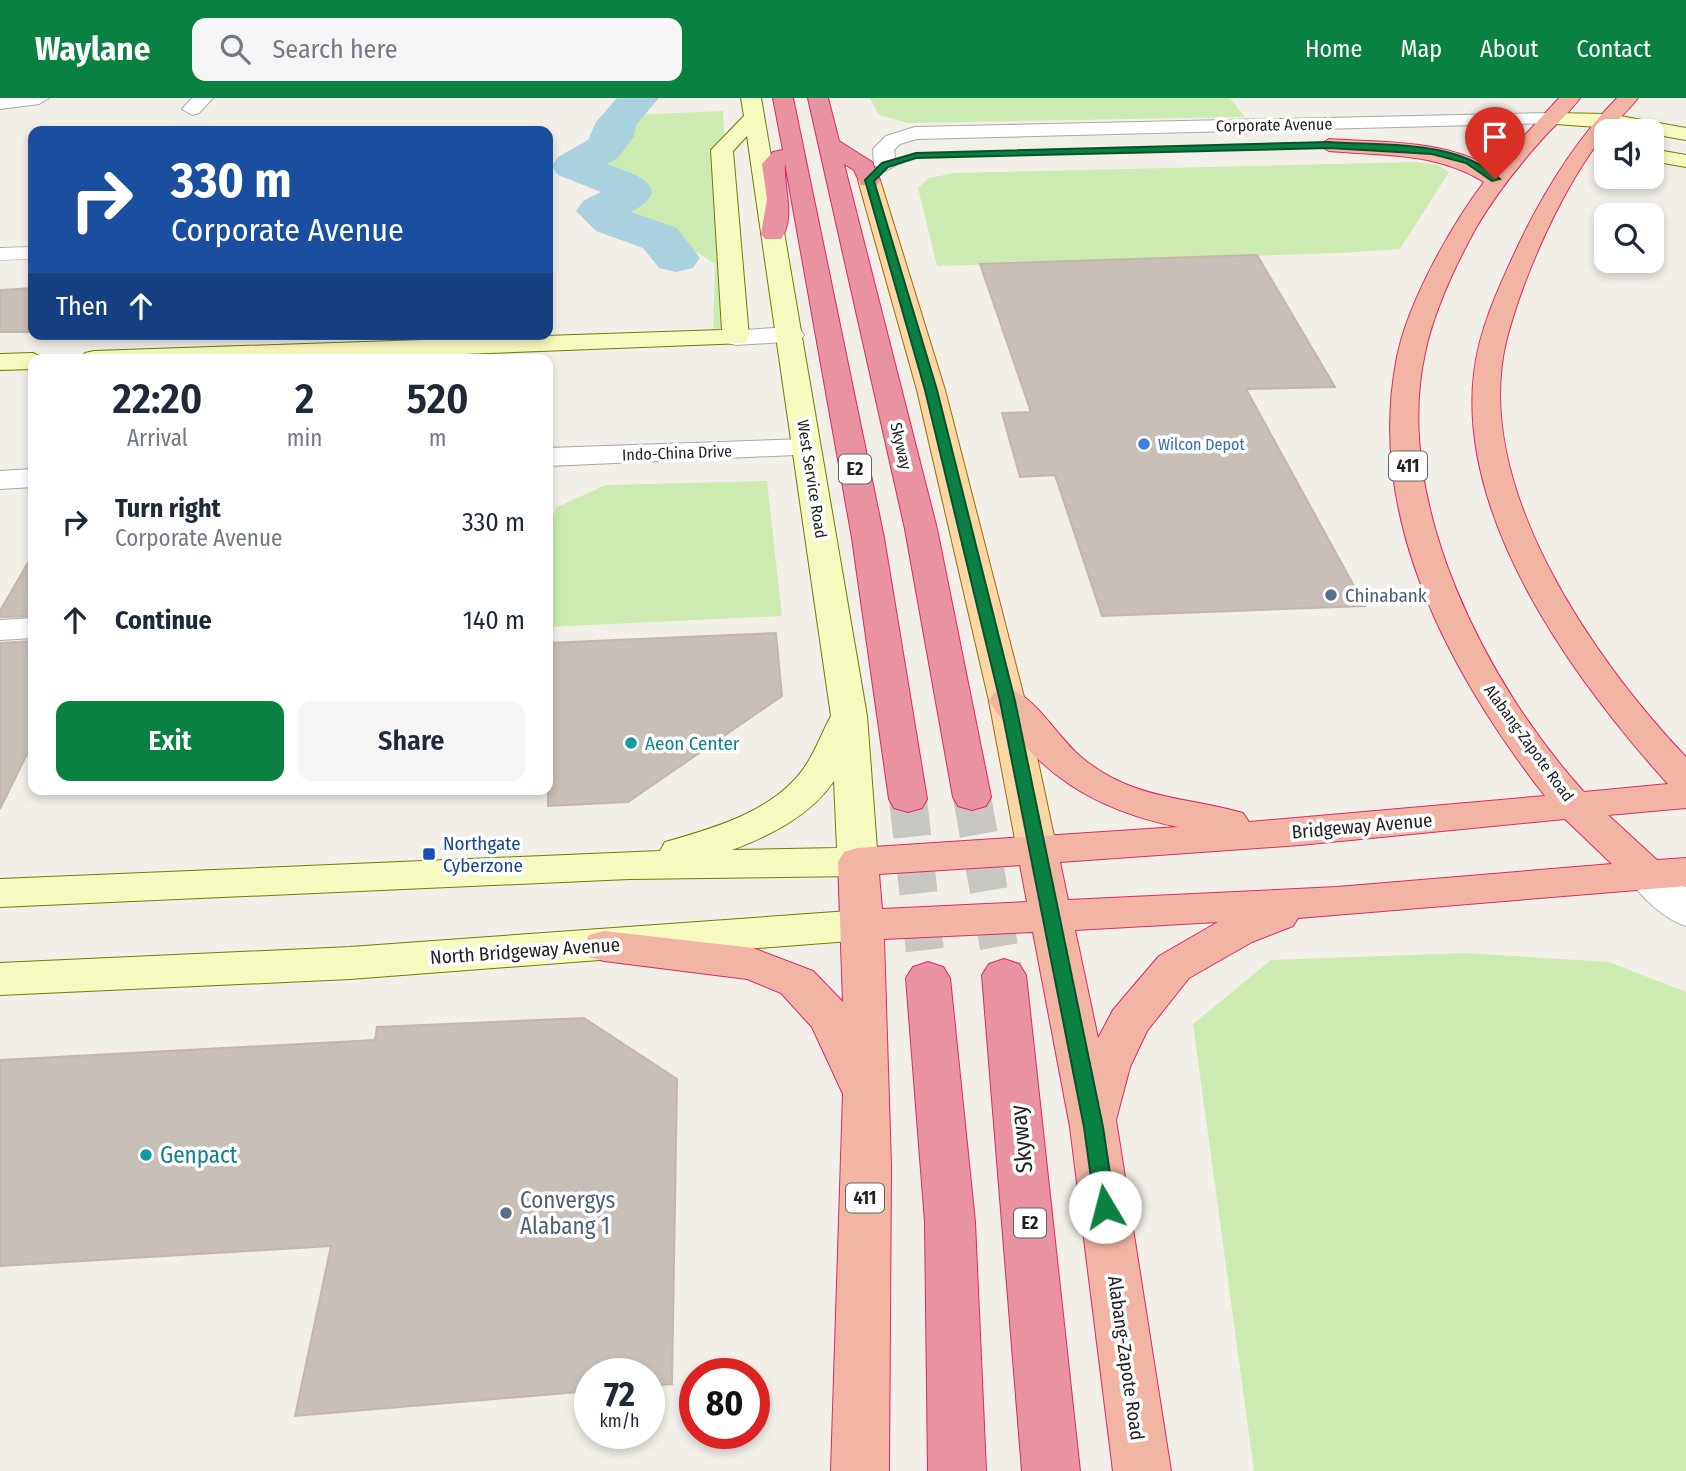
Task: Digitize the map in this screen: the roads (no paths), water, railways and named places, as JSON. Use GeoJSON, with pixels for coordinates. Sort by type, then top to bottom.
{"type":"FeatureCollection","features":[{"type":"Feature","properties":{"kind":"highway","name":"E2"},"geometry":{"type":"LineString","coordinates":[[783,98],[868,538],[908,799]]}},
{"type":"Feature","properties":{"kind":"highway","name":"Skyway"},"geometry":{"type":"LineString","coordinates":[[818,98],[921,529],[972,797]]}},
{"type":"Feature","properties":{"kind":"highway","name":"Alabang-Zapote Road"},"geometry":{"type":"LineString","coordinates":[[1570,98],[1549,119],[1551,141],[1495,179],[1457,240],[1436,283],[1410,359],[1406,431],[1410,490],[1424,553],[1456,631],[1493,697],[1574,805],[1667,874]]}},
{"type":"Feature","properties":{"kind":"highway"},"geometry":{"type":"LineString","coordinates":[[1610,119],[1628,98]]}},
{"type":"Feature","properties":{"kind":"highway"},"geometry":{"type":"LineString","coordinates":[[773,234],[778,199],[774,164],[793,142]]}},
{"type":"Feature","properties":{"kind":"highway"},"geometry":{"type":"LineString","coordinates":[[830,145],[864,167],[886,168]]}},
{"type":"Feature","properties":{"kind":"highway"},"geometry":{"type":"LineString","coordinates":[[1329,145],[1432,151],[1469,161],[1495,179]]}},
{"type":"Feature","properties":{"kind":"highway"},"geometry":{"type":"LineString","coordinates":[[1594,153],[1536,231],[1510,294],[1490,357],[1488,428],[1493,458],[1517,537],[1549,605],[1593,674],[1686,780]]}},
{"type":"Feature","properties":{"kind":"highway"},"geometry":{"type":"LineString","coordinates":[[1007,701],[1068,766],[1106,792],[1196,818],[1300,832]]}},
{"type":"Feature","properties":{"kind":"highway","name":"Bridgeway Avenue"},"geometry":{"type":"LineString","coordinates":[[1037,850],[1300,832],[1686,794]]}},
{"type":"Feature","properties":{"kind":"highway"},"geometry":{"type":"LineString","coordinates":[[858,862],[1037,850]]}},
{"type":"Feature","properties":{"kind":"highway","name":"Alabang-Zapote Road"},"geometry":{"type":"LineString","coordinates":[[1037,850],[1094,1127],[1142,1471]]}},
{"type":"Feature","properties":{"kind":"highway","name":"411"},"geometry":{"type":"LineString","coordinates":[[858,862],[863,925],[867,1099],[860,1471]]}},
{"type":"Feature","properties":{"kind":"highway"},"geometry":{"type":"LineString","coordinates":[[1051,917],[1338,902],[1667,874]]}},
{"type":"Feature","properties":{"kind":"highway"},"geometry":{"type":"LineString","coordinates":[[1094,1127],[1107,1067],[1129,1022],[1174,967],[1237,931],[1338,902]]}},
{"type":"Feature","properties":{"kind":"highway","name":"North Bridgeway Avenue"},"geometry":{"type":"LineString","coordinates":[[863,925],[1051,917]]}},
{"type":"Feature","properties":{"kind":"highway"},"geometry":{"type":"LineString","coordinates":[[604,946],[753,964],[797,982],[831,1018],[867,1099]]}},
{"type":"Feature","properties":{"kind":"highway","name":"Skyway"},"geometry":{"type":"LineString","coordinates":[[1004,975],[1051,1471]]}},
{"type":"Feature","properties":{"kind":"highway"},"geometry":{"type":"LineString","coordinates":[[929,978],[950,1222],[957,1471]]}},
{"type":"Feature","properties":{"kind":"main road","name":"West Service Road"},"geometry":{"type":"LineString","coordinates":[[752,108],[791,335],[806,448],[849,716],[858,862]]}},
{"type":"Feature","properties":{"kind":"main road"},"geometry":{"type":"LineString","coordinates":[[240,354],[736,337],[722,150],[752,108]]}},
{"type":"Feature","properties":{"kind":"main road","name":"Corporate Avenue"},"geometry":{"type":"LineString","coordinates":[[1549,119],[1594,120]]}},
{"type":"Feature","properties":{"kind":"main road","name":"Corporate Avenue"},"geometry":{"type":"LineString","coordinates":[[1664,130],[1686,134]]}},
{"type":"Feature","properties":{"kind":"main road","name":"Corporate Avenue"},"geometry":{"type":"LineString","coordinates":[[1551,141],[1594,145]]}},
{"type":"Feature","properties":{"kind":"main road"},"geometry":{"type":"LineString","coordinates":[[1664,157],[1686,161]]}},
{"type":"Feature","properties":{"kind":"main road","name":"Alabang-Zapote Road"},"geometry":{"type":"LineString","coordinates":[[886,168],[931,390],[1007,701],[1037,850]]}},
{"type":"Feature","properties":{"kind":"main road"},"geometry":{"type":"LineString","coordinates":[[0,362],[28,361]]}},
{"type":"Feature","properties":{"kind":"main road"},"geometry":{"type":"LineString","coordinates":[[628,865],[721,841],[783,809],[813,782],[849,716]]}},
{"type":"Feature","properties":{"kind":"main road"},"geometry":{"type":"LineString","coordinates":[[0,893],[628,865],[858,862]]}},
{"type":"Feature","properties":{"kind":"main road","name":"North Bridgeway Avenue"},"geometry":{"type":"LineString","coordinates":[[0,979],[350,963],[863,925]]}},
{"type":"Feature","properties":{"kind":"street"},"geometry":{"type":"LineString","coordinates":[[0,103],[39,98]]}},
{"type":"Feature","properties":{"kind":"street","name":"Corporate Avenue"},"geometry":{"type":"LineString","coordinates":[[886,168],[883,149],[893,139],[915,133],[1549,119]]}},
{"type":"Feature","properties":{"kind":"street","name":"Corporate Avenue"},"geometry":{"type":"LineString","coordinates":[[1303,146],[1551,141]]}},
{"type":"Feature","properties":{"kind":"street"},"geometry":{"type":"LineString","coordinates":[[0,254],[28,253]]}},
{"type":"Feature","properties":{"kind":"street"},"geometry":{"type":"LineString","coordinates":[[736,337],[791,335]]}},
{"type":"Feature","properties":{"kind":"street","name":"Indo-China Drive"},"geometry":{"type":"LineString","coordinates":[[553,457],[806,448]]}},
{"type":"Feature","properties":{"kind":"street"},"geometry":{"type":"LineString","coordinates":[[0,480],[28,478]]}},
{"type":"Feature","properties":{"kind":"street"},"geometry":{"type":"LineString","coordinates":[[0,629],[28,628]]}},
{"type":"Feature","properties":{"kind":"street"},"geometry":{"type":"LineString","coordinates":[[1667,874],[1686,911]]}},
{"type":"Feature","properties":{"kind":"waterway"},"geometry":{"type":"LineString","coordinates":[[639,98],[616,122],[613,136],[603,149],[573,166],[629,187],[629,195],[599,211],[612,221],[660,238],[676,258]]}},
{"type":"Feature","properties":{"kind":"tunnel"},"geometry":{"type":"LineString","coordinates":[[972,797],[1004,975]]}},
{"type":"Feature","properties":{"kind":"tunnel"},"geometry":{"type":"LineString","coordinates":[[908,799],[928,978]]}},
{"type":"Feature","properties":{"kind":"place","name":"Wilcon Depot"},"geometry":{"type":"Point","coordinates":[1144,444]}},
{"type":"Feature","properties":{"kind":"place","name":"Chinabank"},"geometry":{"type":"Point","coordinates":[1331,595]}},
{"type":"Feature","properties":{"kind":"place","name":"Aeon Center"},"geometry":{"type":"Point","coordinates":[631,743]}},
{"type":"Feature","properties":{"kind":"place","name":"Northgate Cyberzone"},"geometry":{"type":"Point","coordinates":[429,854]}},
{"type":"Feature","properties":{"kind":"place","name":"Genpact"},"geometry":{"type":"Point","coordinates":[146,1155]}},
{"type":"Feature","properties":{"kind":"place","name":"Convergys Alabang 1"},"geometry":{"type":"Point","coordinates":[506,1213]}}]}
